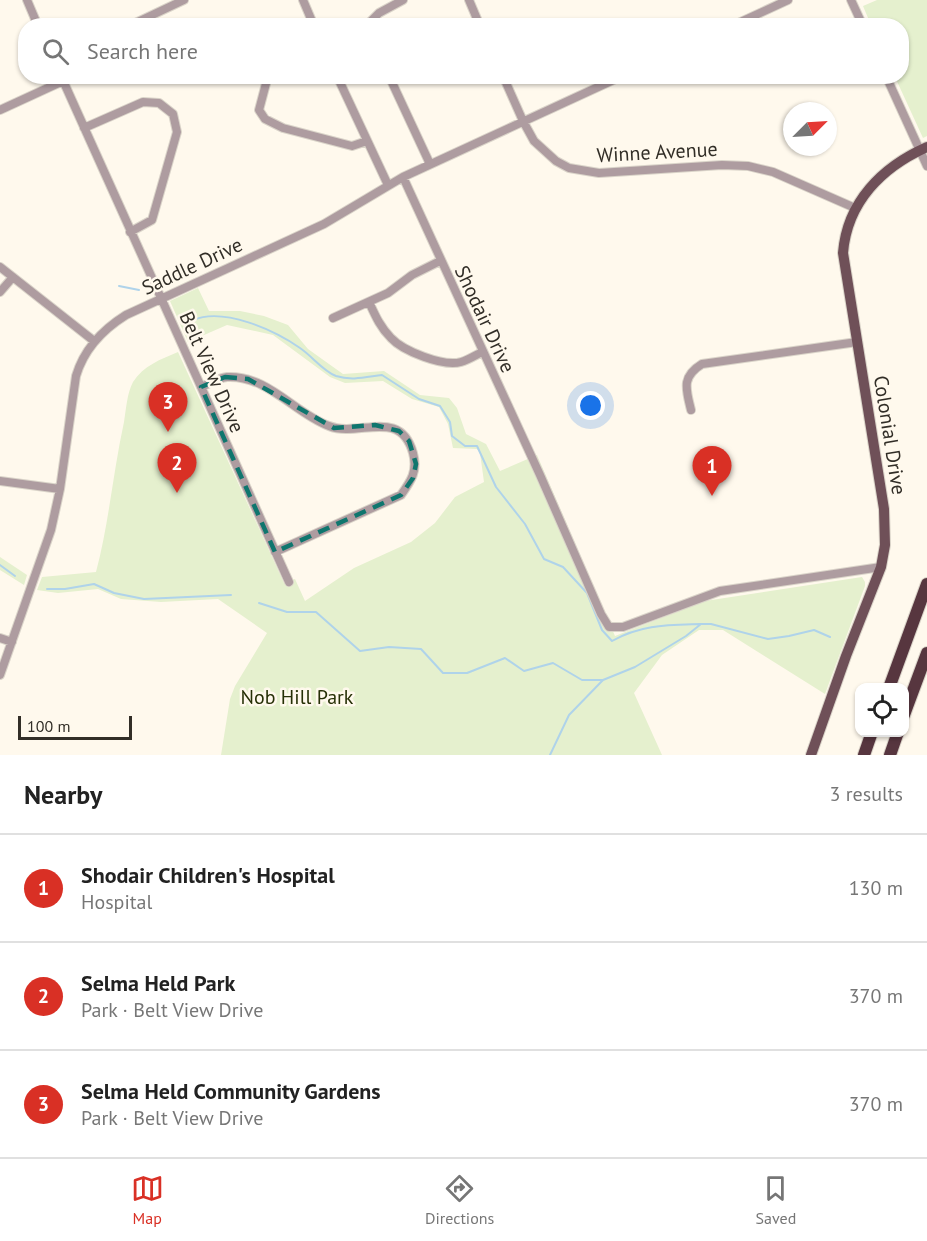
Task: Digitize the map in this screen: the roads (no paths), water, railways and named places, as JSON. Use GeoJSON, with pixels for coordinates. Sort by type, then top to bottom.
{"type":"FeatureCollection","features":[{"type":"Feature","properties":{"kind":"highway"},"geometry":{"type":"LineString","coordinates":[[890,683],[927,584]]}},
{"type":"Feature","properties":{"kind":"highway"},"geometry":{"type":"LineString","coordinates":[[909,702],[927,653]]}},
{"type":"Feature","properties":{"kind":"highway"},"geometry":{"type":"LineString","coordinates":[[864,755],[870,737]]}},
{"type":"Feature","properties":{"kind":"highway"},"geometry":{"type":"LineString","coordinates":[[890,755],[896,737]]}},
{"type":"Feature","properties":{"kind":"main road","name":"Colonial Drive"},"geometry":{"type":"LineString","coordinates":[[811,755],[881,567],[885,545],[884,508],[843,253],[844,235],[855,208],[870,185],[885,172],[923,148]]}},
{"type":"Feature","properties":{"kind":"street"},"geometry":{"type":"LineString","coordinates":[[27,0],[35,18]]}},
{"type":"Feature","properties":{"kind":"street"},"geometry":{"type":"LineString","coordinates":[[146,18],[184,0]]}},
{"type":"Feature","properties":{"kind":"street"},"geometry":{"type":"LineString","coordinates":[[303,0],[311,18]]}},
{"type":"Feature","properties":{"kind":"street"},"geometry":{"type":"LineString","coordinates":[[375,18],[379,13],[403,0]]}},
{"type":"Feature","properties":{"kind":"street"},"geometry":{"type":"LineString","coordinates":[[469,0],[477,18]]}},
{"type":"Feature","properties":{"kind":"street"},"geometry":{"type":"LineString","coordinates":[[749,18],[788,0]]}},
{"type":"Feature","properties":{"kind":"street"},"geometry":{"type":"LineString","coordinates":[[851,0],[859,18]]}},
{"type":"Feature","properties":{"kind":"street"},"geometry":{"type":"LineString","coordinates":[[0,110],[52,84]]}},
{"type":"Feature","properties":{"kind":"street","name":"Belt View Drive"},"geometry":{"type":"LineString","coordinates":[[64,84],[289,582]]}},
{"type":"Feature","properties":{"kind":"street"},"geometry":{"type":"LineString","coordinates":[[266,84],[259,110],[266,119],[283,128],[352,146],[367,141]]}},
{"type":"Feature","properties":{"kind":"street"},"geometry":{"type":"LineString","coordinates":[[341,84],[388,184]]}},
{"type":"Feature","properties":{"kind":"street"},"geometry":{"type":"LineString","coordinates":[[393,84],[430,164]]}},
{"type":"Feature","properties":{"kind":"street","name":"Winne Avenue"},"geometry":{"type":"LineString","coordinates":[[507,84],[534,141],[569,168],[599,173],[722,165],[748,166],[773,172],[855,208]]}},
{"type":"Feature","properties":{"kind":"street","name":"Saddle Drive"},"geometry":{"type":"LineString","coordinates":[[0,675],[51,530],[60,489],[76,376],[81,360],[94,341],[113,323],[161,298],[324,224],[388,184],[604,84]]}},
{"type":"Feature","properties":{"kind":"street"},"geometry":{"type":"LineString","coordinates":[[890,84],[923,148],[927,166]]}},
{"type":"Feature","properties":{"kind":"street"},"geometry":{"type":"LineString","coordinates":[[84,128],[143,102],[159,103],[173,114],[177,132],[152,220],[130,232]]}},
{"type":"Feature","properties":{"kind":"street","name":"Shodair Drive"},"geometry":{"type":"LineString","coordinates":[[403,177],[540,475],[601,614],[609,627],[623,627],[720,591],[881,567]]}},
{"type":"Feature","properties":{"kind":"street"},"geometry":{"type":"LineString","coordinates":[[333,318],[388,293],[412,275],[440,261]]}},
{"type":"Feature","properties":{"kind":"street"},"geometry":{"type":"LineString","coordinates":[[0,267],[94,341]]}},
{"type":"Feature","properties":{"kind":"street"},"geometry":{"type":"LineString","coordinates":[[0,292],[13,277]]}},
{"type":"Feature","properties":{"kind":"street"},"geometry":{"type":"LineString","coordinates":[[369,302],[378,322],[393,340],[421,356],[445,363],[460,362],[482,352]]}},
{"type":"Feature","properties":{"kind":"street"},"geometry":{"type":"LineString","coordinates":[[691,410],[686,389],[687,378],[694,369],[702,364],[857,342]]}},
{"type":"Feature","properties":{"kind":"street"},"geometry":{"type":"LineString","coordinates":[[201,387],[225,377],[248,379],[266,386],[315,421],[334,428],[375,426],[388,428],[399,431],[409,441],[416,464],[413,478],[401,495],[275,552]]}},
{"type":"Feature","properties":{"kind":"street"},"geometry":{"type":"LineString","coordinates":[[0,482],[60,489]]}},
{"type":"Feature","properties":{"kind":"street"},"geometry":{"type":"LineString","coordinates":[[0,638],[12,642]]}},
{"type":"Feature","properties":{"kind":"waterway"},"geometry":{"type":"LineString","coordinates":[[119,286],[139,290]]}},
{"type":"Feature","properties":{"kind":"waterway"},"geometry":{"type":"LineString","coordinates":[[193,320],[219,316],[248,322],[289,341],[336,376],[353,378],[382,375],[419,399],[440,406],[450,422],[452,436],[465,446],[477,446],[496,487],[525,524],[544,559],[563,567],[587,593],[602,630],[612,641],[645,628],[701,624]]}},
{"type":"Feature","properties":{"kind":"waterway"},"geometry":{"type":"LineString","coordinates":[[0,565],[15,576]]}},
{"type":"Feature","properties":{"kind":"waterway"},"geometry":{"type":"LineString","coordinates":[[47,589],[65,589],[94,584],[114,593],[144,599],[231,595]]}},
{"type":"Feature","properties":{"kind":"waterway"},"geometry":{"type":"LineString","coordinates":[[259,603],[287,612],[316,612],[360,651],[389,647],[421,649],[443,673],[467,673],[505,658],[524,671],[553,663],[582,680],[603,680]]}},
{"type":"Feature","properties":{"kind":"waterway"},"geometry":{"type":"LineString","coordinates":[[550,755],[569,715],[603,680],[635,667],[686,636],[701,624],[711,624],[768,639],[814,630],[830,637]]}},
{"type":"Feature","properties":{"kind":"place","name":"Selma Held Community Gardens"},"geometry":{"type":"Point","coordinates":[168,432]}},
{"type":"Feature","properties":{"kind":"place","name":"Selma Held Park"},"geometry":{"type":"Point","coordinates":[177,493]}},
{"type":"Feature","properties":{"kind":"place","name":"Shodair Children's Hospital"},"geometry":{"type":"Point","coordinates":[712,496]}},
{"type":"Feature","properties":{"kind":"park label","name":"Nob Hill Park"},"geometry":{"type":"Point","coordinates":[297,697]}}]}
